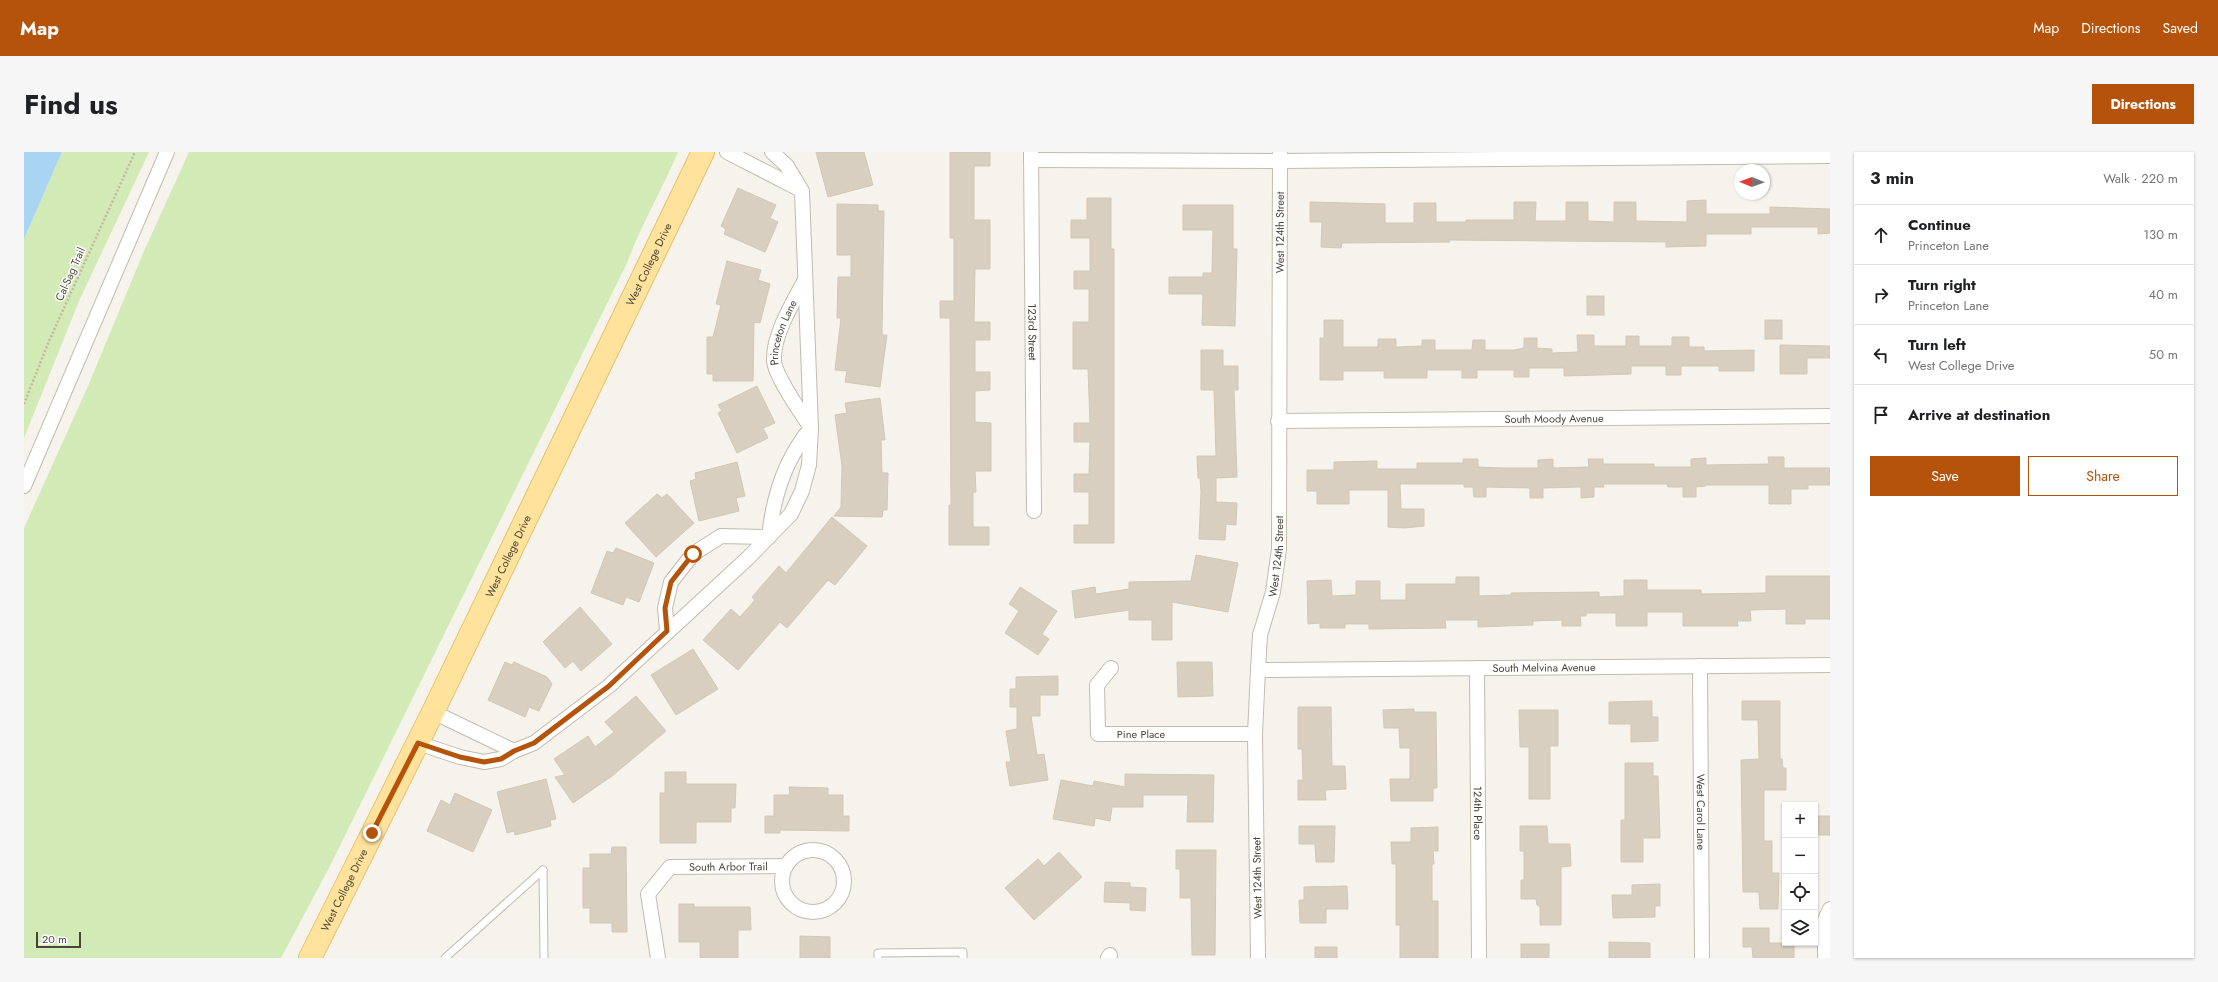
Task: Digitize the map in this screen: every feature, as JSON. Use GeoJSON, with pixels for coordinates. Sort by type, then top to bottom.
{"type":"FeatureCollection","features":[{"type":"Feature","properties":{"kind":"main road","name":"West College Drive"},"geometry":{"type":"LineString","coordinates":[[310,958],[418,743],[703,152]]}},
{"type":"Feature","properties":{"kind":"street"},"geometry":{"type":"LineString","coordinates":[[24,486],[166,152]]}},
{"type":"Feature","properties":{"kind":"street"},"geometry":{"type":"LineString","coordinates":[[727,152],[802,191]]}},
{"type":"Feature","properties":{"kind":"street","name":"Princeton Lane"},"geometry":{"type":"LineString","coordinates":[[418,743],[460,757],[484,762],[501,759],[514,751],[534,743],[609,686],[769,537],[791,514],[802,491],[809,465],[811,428],[802,191],[787,166],[772,152]]}},
{"type":"Feature","properties":{"kind":"street"},"geometry":{"type":"LineString","coordinates":[[1031,156],[1830,156]]}},
{"type":"Feature","properties":{"kind":"street","name":"123rd Street"},"geometry":{"type":"LineString","coordinates":[[1031,156],[1034,511]]}},
{"type":"Feature","properties":{"kind":"street","name":"West 124th Street"},"geometry":{"type":"LineString","coordinates":[[1258,958],[1255,734],[1258,670],[1260,635],[1275,584],[1280,549],[1278,421],[1280,156]]}},
{"type":"Feature","properties":{"kind":"street","name":"Princeton Lane"},"geometry":{"type":"LineString","coordinates":[[805,280],[781,325],[774,361],[787,392],[811,428]]}},
{"type":"Feature","properties":{"kind":"street","name":"South Moody Avenue"},"geometry":{"type":"LineString","coordinates":[[1278,421],[1830,416]]}},
{"type":"Feature","properties":{"kind":"street"},"geometry":{"type":"LineString","coordinates":[[667,631],[665,608],[671,582],[693,554],[721,536],[769,537],[772,510],[779,485],[796,446],[811,428]]}},
{"type":"Feature","properties":{"kind":"street","name":"South Melvina Avenue"},"geometry":{"type":"LineString","coordinates":[[1258,670],[1830,665]]}},
{"type":"Feature","properties":{"kind":"street","name":"West Carol Lane"},"geometry":{"type":"LineString","coordinates":[[1700,666],[1702,958]]}},
{"type":"Feature","properties":{"kind":"street","name":"Pine Place"},"geometry":{"type":"LineString","coordinates":[[1111,668],[1097,685],[1098,734],[1255,734]]}},
{"type":"Feature","properties":{"kind":"street","name":"124th Place"},"geometry":{"type":"LineString","coordinates":[[1477,668],[1479,958]]}},
{"type":"Feature","properties":{"kind":"street"},"geometry":{"type":"LineString","coordinates":[[433,712],[514,751]]}},
{"type":"Feature","properties":{"kind":"street","name":"South Arbor Trail"},"geometry":{"type":"LineString","coordinates":[[810,850],[828,854],[836,860],[843,873],[843,888],[840,897],[833,905],[824,910],[813,912],[798,908],[786,897],[783,887],[783,876],[786,866],[792,858],[810,850]]}},
{"type":"Feature","properties":{"kind":"street","name":"South Arbor Trail"},"geometry":{"type":"LineString","coordinates":[[658,958],[648,894],[670,867],[786,866]]}},
{"type":"Feature","properties":{"kind":"street"},"geometry":{"type":"LineString","coordinates":[[1825,958],[1825,920],[1830,909]]}},
{"type":"Feature","properties":{"kind":"lane"},"geometry":{"type":"LineString","coordinates":[[445,958],[543,870],[544,958]]}},
{"type":"Feature","properties":{"kind":"lane"},"geometry":{"type":"LineString","coordinates":[[878,958],[878,953],[963,952],[963,958]]}},
{"type":"Feature","properties":{"kind":"path","name":"Cal-Sag Trail"},"geometry":{"type":"LineString","coordinates":[[24,404],[49,341],[135,152]]}},
{"type":"Feature","properties":{"kind":"green space"},"geometry":{"type":"Polygon","coordinates":[[[62,152],[149,152],[79,301],[24,438],[24,239],[62,152]]]}},
{"type":"Feature","properties":{"kind":"green space"},"geometry":{"type":"Polygon","coordinates":[[[189,152],[678,152],[627,263],[329,868],[281,958],[24,958],[24,528],[88,386],[144,251],[189,152]]]}},
{"type":"Feature","properties":{"kind":"water"},"geometry":{"type":"Polygon","coordinates":[[[24,152],[62,152],[24,239],[24,152]]]}},
{"type":"Feature","properties":{"kind":"building"},"geometry":{"type":"Polygon","coordinates":[[[816,152],[864,152],[873,185],[828,197],[816,152]]]}},
{"type":"Feature","properties":{"kind":"building"},"geometry":{"type":"Polygon","coordinates":[[[950,152],[990,152],[990,166],[974,166],[974,220],[990,220],[990,269],[975,269],[974,322],[990,322],[990,340],[975,340],[975,372],[990,372],[990,390],[975,391],[975,422],[991,423],[991,471],[975,471],[976,492],[973,492],[973,527],[989,527],[989,545],[949,545],[949,505],[951,505],[950,318],[940,318],[940,301],[954,301],[954,238],[950,238],[950,152]]]}},
{"type":"Feature","properties":{"kind":"building"},"geometry":{"type":"Polygon","coordinates":[[[738,188],[776,205],[770,218],[778,222],[765,252],[724,234],[726,229],[721,226],[738,188]]]}},
{"type":"Feature","properties":{"kind":"building"},"geometry":{"type":"Polygon","coordinates":[[[1087,198],[1111,198],[1111,249],[1114,249],[1114,543],[1074,543],[1074,525],[1089,525],[1089,492],[1074,492],[1074,474],[1089,474],[1090,442],[1074,442],[1074,423],[1090,423],[1088,369],[1073,369],[1073,322],[1089,322],[1089,289],[1074,289],[1074,271],[1090,271],[1090,238],[1071,238],[1071,220],[1087,220],[1087,198]]]}},
{"type":"Feature","properties":{"kind":"building"},"geometry":{"type":"Polygon","coordinates":[[[1706,200],[1706,214],[1770,214],[1770,207],[1830,209],[1830,233],[1818,234],[1818,227],[1751,227],[1751,234],[1706,234],[1706,246],[1666,247],[1666,242],[1449,240],[1450,242],[1342,243],[1341,248],[1321,247],[1322,222],[1310,222],[1310,202],[1385,204],[1385,223],[1414,223],[1414,203],[1436,203],[1436,222],[1466,222],[1466,220],[1514,220],[1514,202],[1536,202],[1535,221],[1566,221],[1566,202],[1588,202],[1588,221],[1614,222],[1614,202],[1636,202],[1636,221],[1687,222],[1687,201],[1706,200]]]}},
{"type":"Feature","properties":{"kind":"building"},"geometry":{"type":"Polygon","coordinates":[[[837,204],[878,205],[878,211],[884,211],[882,335],[887,335],[880,387],[845,382],[847,371],[835,370],[841,318],[837,318],[838,277],[851,277],[851,255],[837,255],[837,204]]]}},
{"type":"Feature","properties":{"kind":"building"},"geometry":{"type":"Polygon","coordinates":[[[1183,205],[1233,205],[1233,249],[1237,249],[1235,326],[1202,325],[1203,294],[1169,294],[1169,277],[1203,277],[1203,273],[1212,273],[1213,230],[1183,230],[1183,205]]]}},
{"type":"Feature","properties":{"kind":"building"},"geometry":{"type":"Polygon","coordinates":[[[727,261],[761,270],[758,280],[770,284],[760,323],[754,322],[753,381],[713,381],[713,374],[707,374],[707,337],[713,337],[721,305],[716,304],[727,261]]]}},
{"type":"Feature","properties":{"kind":"building"},"geometry":{"type":"Polygon","coordinates":[[[1587,296],[1604,296],[1604,315],[1587,315],[1587,296]]]}},
{"type":"Feature","properties":{"kind":"building"},"geometry":{"type":"Polygon","coordinates":[[[1324,320],[1343,320],[1343,347],[1378,347],[1378,339],[1396,339],[1396,347],[1422,346],[1422,340],[1435,340],[1435,350],[1472,350],[1473,340],[1485,340],[1485,350],[1514,350],[1524,348],[1524,338],[1537,338],[1537,348],[1552,349],[1552,353],[1578,352],[1577,335],[1594,335],[1594,346],[1626,346],[1626,336],[1639,336],[1639,346],[1672,346],[1672,337],[1689,337],[1689,347],[1704,347],[1704,351],[1754,350],[1754,371],[1719,371],[1719,366],[1681,366],[1681,375],[1666,375],[1666,366],[1631,366],[1631,374],[1564,376],[1564,368],[1529,368],[1529,377],[1514,377],[1514,370],[1477,370],[1477,378],[1462,378],[1462,370],[1427,370],[1427,378],[1384,378],[1384,371],[1343,371],[1343,380],[1320,380],[1320,338],[1324,338],[1324,320]]]}},
{"type":"Feature","properties":{"kind":"building"},"geometry":{"type":"Polygon","coordinates":[[[1765,320],[1782,320],[1782,339],[1765,339],[1765,320]]]}},
{"type":"Feature","properties":{"kind":"building"},"geometry":{"type":"Polygon","coordinates":[[[1780,345],[1830,346],[1830,358],[1807,358],[1807,374],[1780,374],[1780,345]]]}},
{"type":"Feature","properties":{"kind":"building"},"geometry":{"type":"Polygon","coordinates":[[[1201,350],[1223,350],[1223,366],[1238,366],[1238,390],[1234,390],[1237,477],[1216,478],[1216,502],[1237,503],[1236,525],[1226,524],[1225,540],[1199,539],[1201,492],[1200,478],[1198,478],[1197,456],[1216,456],[1214,390],[1201,390],[1201,350]]]}},
{"type":"Feature","properties":{"kind":"building"},"geometry":{"type":"Polygon","coordinates":[[[757,386],[775,423],[763,428],[768,438],[737,453],[718,413],[722,411],[718,405],[757,386]]]}},
{"type":"Feature","properties":{"kind":"building"},"geometry":{"type":"Polygon","coordinates":[[[880,398],[885,440],[881,440],[882,473],[888,473],[887,510],[883,510],[882,517],[834,516],[841,507],[842,466],[835,415],[847,413],[845,403],[880,398]]]}},
{"type":"Feature","properties":{"kind":"building"},"geometry":{"type":"Polygon","coordinates":[[[1768,457],[1784,457],[1784,468],[1830,468],[1830,485],[1808,485],[1808,489],[1791,489],[1791,504],[1769,504],[1769,485],[1706,485],[1696,487],[1696,497],[1683,497],[1683,487],[1668,487],[1667,484],[1603,484],[1604,487],[1594,487],[1594,497],[1581,498],[1581,487],[1543,488],[1543,498],[1530,498],[1530,488],[1486,487],[1486,497],[1474,497],[1473,487],[1464,487],[1464,484],[1400,484],[1401,509],[1424,509],[1424,526],[1405,528],[1388,527],[1388,490],[1349,490],[1349,504],[1317,504],[1317,491],[1307,491],[1307,470],[1334,470],[1334,462],[1377,461],[1377,469],[1417,469],[1417,463],[1463,463],[1463,459],[1478,459],[1478,467],[1538,468],[1538,460],[1553,459],[1553,468],[1589,467],[1588,459],[1603,459],[1603,464],[1654,464],[1654,467],[1691,467],[1691,459],[1706,458],[1706,465],[1769,464],[1768,457]]]}},
{"type":"Feature","properties":{"kind":"building"},"geometry":{"type":"Polygon","coordinates":[[[737,462],[745,496],[736,498],[739,511],[699,521],[690,481],[696,479],[695,473],[737,462]]]}},
{"type":"Feature","properties":{"kind":"building"},"geometry":{"type":"Polygon","coordinates":[[[657,494],[662,498],[667,494],[694,523],[656,557],[625,523],[657,494]]]}},
{"type":"Feature","properties":{"kind":"building"},"geometry":{"type":"Polygon","coordinates":[[[832,517],[867,546],[835,585],[828,580],[787,628],[780,622],[738,670],[703,640],[731,609],[740,617],[755,600],[752,597],[779,566],[786,573],[832,517]]]}},
{"type":"Feature","properties":{"kind":"building"},"geometry":{"type":"Polygon","coordinates":[[[616,548],[654,563],[639,602],[626,597],[623,605],[591,593],[607,551],[613,553],[616,548]]]}},
{"type":"Feature","properties":{"kind":"building"},"geometry":{"type":"Polygon","coordinates":[[[1196,555],[1238,563],[1228,612],[1172,602],[1172,640],[1152,640],[1152,620],[1129,620],[1129,610],[1075,618],[1072,591],[1095,587],[1096,594],[1129,589],[1129,582],[1191,581],[1196,555]]]}},
{"type":"Feature","properties":{"kind":"building"},"geometry":{"type":"Polygon","coordinates":[[[1766,576],[1830,576],[1830,619],[1805,619],[1805,624],[1786,624],[1786,609],[1750,610],[1751,621],[1737,621],[1738,626],[1683,626],[1683,612],[1647,612],[1647,626],[1616,626],[1616,613],[1586,613],[1586,616],[1580,616],[1581,626],[1562,626],[1562,620],[1533,621],[1533,625],[1478,627],[1478,620],[1445,620],[1446,628],[1369,629],[1369,624],[1345,624],[1345,628],[1320,628],[1320,623],[1308,624],[1307,581],[1331,580],[1332,596],[1356,595],[1356,581],[1380,581],[1380,600],[1406,600],[1406,584],[1456,584],[1456,577],[1479,577],[1479,596],[1511,595],[1511,593],[1599,592],[1599,597],[1624,596],[1624,580],[1647,580],[1647,590],[1701,590],[1701,594],[1766,593],[1766,576]]]}},
{"type":"Feature","properties":{"kind":"building"},"geometry":{"type":"Polygon","coordinates":[[[1020,587],[1057,611],[1042,634],[1049,639],[1038,655],[1005,633],[1019,611],[1009,604],[1020,587]]]}},
{"type":"Feature","properties":{"kind":"building"},"geometry":{"type":"Polygon","coordinates":[[[580,607],[612,644],[581,671],[573,661],[565,668],[543,642],[580,607]]]}},
{"type":"Feature","properties":{"kind":"building"},"geometry":{"type":"Polygon","coordinates":[[[693,649],[718,689],[676,715],[651,675],[693,649]]]}},
{"type":"Feature","properties":{"kind":"building"},"geometry":{"type":"Polygon","coordinates":[[[505,662],[512,665],[514,662],[547,677],[552,684],[539,711],[529,707],[525,717],[488,700],[505,662]]]}},
{"type":"Feature","properties":{"kind":"building"},"geometry":{"type":"Polygon","coordinates":[[[1177,662],[1212,662],[1213,696],[1178,697],[1177,662]]]}},
{"type":"Feature","properties":{"kind":"building"},"geometry":{"type":"Polygon","coordinates":[[[1058,676],[1058,695],[1040,695],[1040,716],[1031,716],[1037,755],[1044,754],[1048,780],[1010,786],[1006,762],[1011,762],[1006,731],[1017,729],[1017,707],[1010,707],[1010,689],[1016,689],[1016,677],[1058,676]]]}},
{"type":"Feature","properties":{"kind":"building"},"geometry":{"type":"Polygon","coordinates":[[[636,696],[666,731],[612,776],[573,803],[555,777],[565,775],[554,759],[588,736],[595,747],[614,732],[605,722],[636,696]]]}},
{"type":"Feature","properties":{"kind":"building"},"geometry":{"type":"Polygon","coordinates":[[[1652,701],[1652,717],[1658,717],[1658,741],[1631,742],[1631,724],[1609,724],[1609,702],[1652,701]]]}},
{"type":"Feature","properties":{"kind":"building"},"geometry":{"type":"Polygon","coordinates":[[[1742,701],[1780,701],[1780,759],[1782,759],[1783,768],[1786,768],[1786,790],[1764,790],[1764,841],[1772,841],[1772,873],[1779,873],[1778,909],[1760,909],[1759,892],[1743,892],[1741,760],[1759,759],[1758,720],[1742,720],[1742,701]]]}},
{"type":"Feature","properties":{"kind":"building"},"geometry":{"type":"Polygon","coordinates":[[[1298,707],[1331,707],[1332,766],[1345,766],[1346,789],[1325,790],[1326,800],[1298,800],[1298,780],[1303,780],[1302,749],[1298,749],[1298,707]]]}},
{"type":"Feature","properties":{"kind":"building"},"geometry":{"type":"Polygon","coordinates":[[[1414,709],[1414,712],[1436,712],[1437,788],[1433,788],[1433,801],[1391,801],[1390,779],[1410,779],[1410,748],[1400,748],[1399,728],[1384,728],[1383,710],[1414,709]]]}},
{"type":"Feature","properties":{"kind":"building"},"geometry":{"type":"Polygon","coordinates":[[[1519,710],[1558,710],[1558,746],[1550,746],[1550,799],[1529,799],[1529,747],[1520,747],[1519,710]]]}},
{"type":"Feature","properties":{"kind":"building"},"geometry":{"type":"Polygon","coordinates":[[[1625,763],[1653,763],[1653,776],[1658,776],[1660,838],[1643,838],[1643,862],[1621,862],[1621,820],[1625,820],[1625,763]]]}},
{"type":"Feature","properties":{"kind":"building"},"geometry":{"type":"Polygon","coordinates":[[[665,772],[686,772],[686,784],[736,784],[735,808],[731,808],[731,822],[696,822],[696,843],[660,843],[660,793],[665,793],[665,772]]]}},
{"type":"Feature","properties":{"kind":"building"},"geometry":{"type":"Polygon","coordinates":[[[1125,774],[1214,775],[1213,822],[1187,822],[1188,795],[1143,795],[1143,807],[1112,807],[1110,821],[1095,818],[1094,826],[1053,819],[1061,780],[1093,786],[1094,781],[1125,787],[1125,774]]]}},
{"type":"Feature","properties":{"kind":"building"},"geometry":{"type":"Polygon","coordinates":[[[546,779],[556,819],[550,820],[551,826],[515,835],[514,831],[507,833],[497,792],[546,779]]]}},
{"type":"Feature","properties":{"kind":"building"},"geometry":{"type":"Polygon","coordinates":[[[789,787],[828,788],[828,795],[843,795],[843,816],[849,816],[849,831],[780,830],[780,833],[765,833],[765,816],[774,816],[774,795],[790,795],[789,787]]]}},
{"type":"Feature","properties":{"kind":"building"},"geometry":{"type":"Polygon","coordinates":[[[455,793],[492,810],[473,852],[427,831],[441,800],[450,805],[455,793]]]}},
{"type":"Feature","properties":{"kind":"building"},"geometry":{"type":"Polygon","coordinates":[[[1818,816],[1830,816],[1830,835],[1818,835],[1818,816]]]}},
{"type":"Feature","properties":{"kind":"building"},"geometry":{"type":"Polygon","coordinates":[[[1299,826],[1335,826],[1334,862],[1316,862],[1315,844],[1299,844],[1299,826]]]}},
{"type":"Feature","properties":{"kind":"building"},"geometry":{"type":"Polygon","coordinates":[[[1520,826],[1547,826],[1548,844],[1570,844],[1571,866],[1561,867],[1561,925],[1540,925],[1540,906],[1537,905],[1536,899],[1521,899],[1521,880],[1524,880],[1524,851],[1520,851],[1520,826]]]}},
{"type":"Feature","properties":{"kind":"building"},"geometry":{"type":"Polygon","coordinates":[[[1438,827],[1438,851],[1433,851],[1434,864],[1432,864],[1432,901],[1438,901],[1438,958],[1400,958],[1400,925],[1396,925],[1396,864],[1392,864],[1391,842],[1411,842],[1411,828],[1438,827]]]}},
{"type":"Feature","properties":{"kind":"building"},"geometry":{"type":"Polygon","coordinates":[[[612,847],[626,847],[627,932],[612,932],[612,923],[590,923],[590,908],[583,908],[583,868],[590,868],[590,854],[611,854],[612,847]]]}},
{"type":"Feature","properties":{"kind":"building"},"geometry":{"type":"Polygon","coordinates":[[[1176,850],[1216,850],[1215,955],[1192,955],[1191,898],[1180,898],[1180,869],[1176,869],[1176,850]]]}},
{"type":"Feature","properties":{"kind":"building"},"geometry":{"type":"Polygon","coordinates":[[[1059,852],[1082,877],[1034,920],[1005,888],[1038,859],[1044,866],[1059,852]]]}},
{"type":"Feature","properties":{"kind":"building"},"geometry":{"type":"Polygon","coordinates":[[[1105,882],[1130,883],[1130,887],[1146,888],[1145,911],[1130,910],[1130,903],[1104,902],[1105,882]]]}},
{"type":"Feature","properties":{"kind":"building"},"geometry":{"type":"Polygon","coordinates":[[[1660,884],[1660,906],[1655,906],[1655,917],[1613,918],[1612,895],[1632,895],[1632,885],[1660,884]]]}},
{"type":"Feature","properties":{"kind":"building"},"geometry":{"type":"Polygon","coordinates":[[[1347,886],[1348,909],[1326,909],[1326,923],[1300,923],[1299,900],[1304,900],[1304,887],[1347,886]]]}},
{"type":"Feature","properties":{"kind":"building"},"geometry":{"type":"Polygon","coordinates":[[[679,904],[694,904],[694,907],[750,907],[751,930],[738,930],[738,958],[700,958],[700,942],[679,942],[679,904]]]}},
{"type":"Feature","properties":{"kind":"building"},"geometry":{"type":"Polygon","coordinates":[[[1743,928],[1769,928],[1769,943],[1782,943],[1782,946],[1794,946],[1794,958],[1753,958],[1752,947],[1743,947],[1743,928]]]}},
{"type":"Feature","properties":{"kind":"building"},"geometry":{"type":"Polygon","coordinates":[[[800,936],[830,937],[830,958],[800,958],[800,936]]]}},
{"type":"Feature","properties":{"kind":"building"},"geometry":{"type":"Polygon","coordinates":[[[1609,942],[1650,943],[1650,958],[1609,958],[1609,942]]]}},
{"type":"Feature","properties":{"kind":"building"},"geometry":{"type":"Polygon","coordinates":[[[1521,944],[1549,944],[1549,958],[1521,958],[1521,944]]]}},
{"type":"Feature","properties":{"kind":"building"},"geometry":{"type":"Polygon","coordinates":[[[1315,947],[1337,947],[1337,958],[1315,958],[1315,947]]]}},
{"type":"Feature","properties":{"kind":"route"},"geometry":{"type":"LineString","coordinates":[[372,833],[418,743],[460,757],[484,762],[501,759],[514,751],[534,743],[609,686],[667,631],[665,608],[671,582],[693,554]]}}]}
